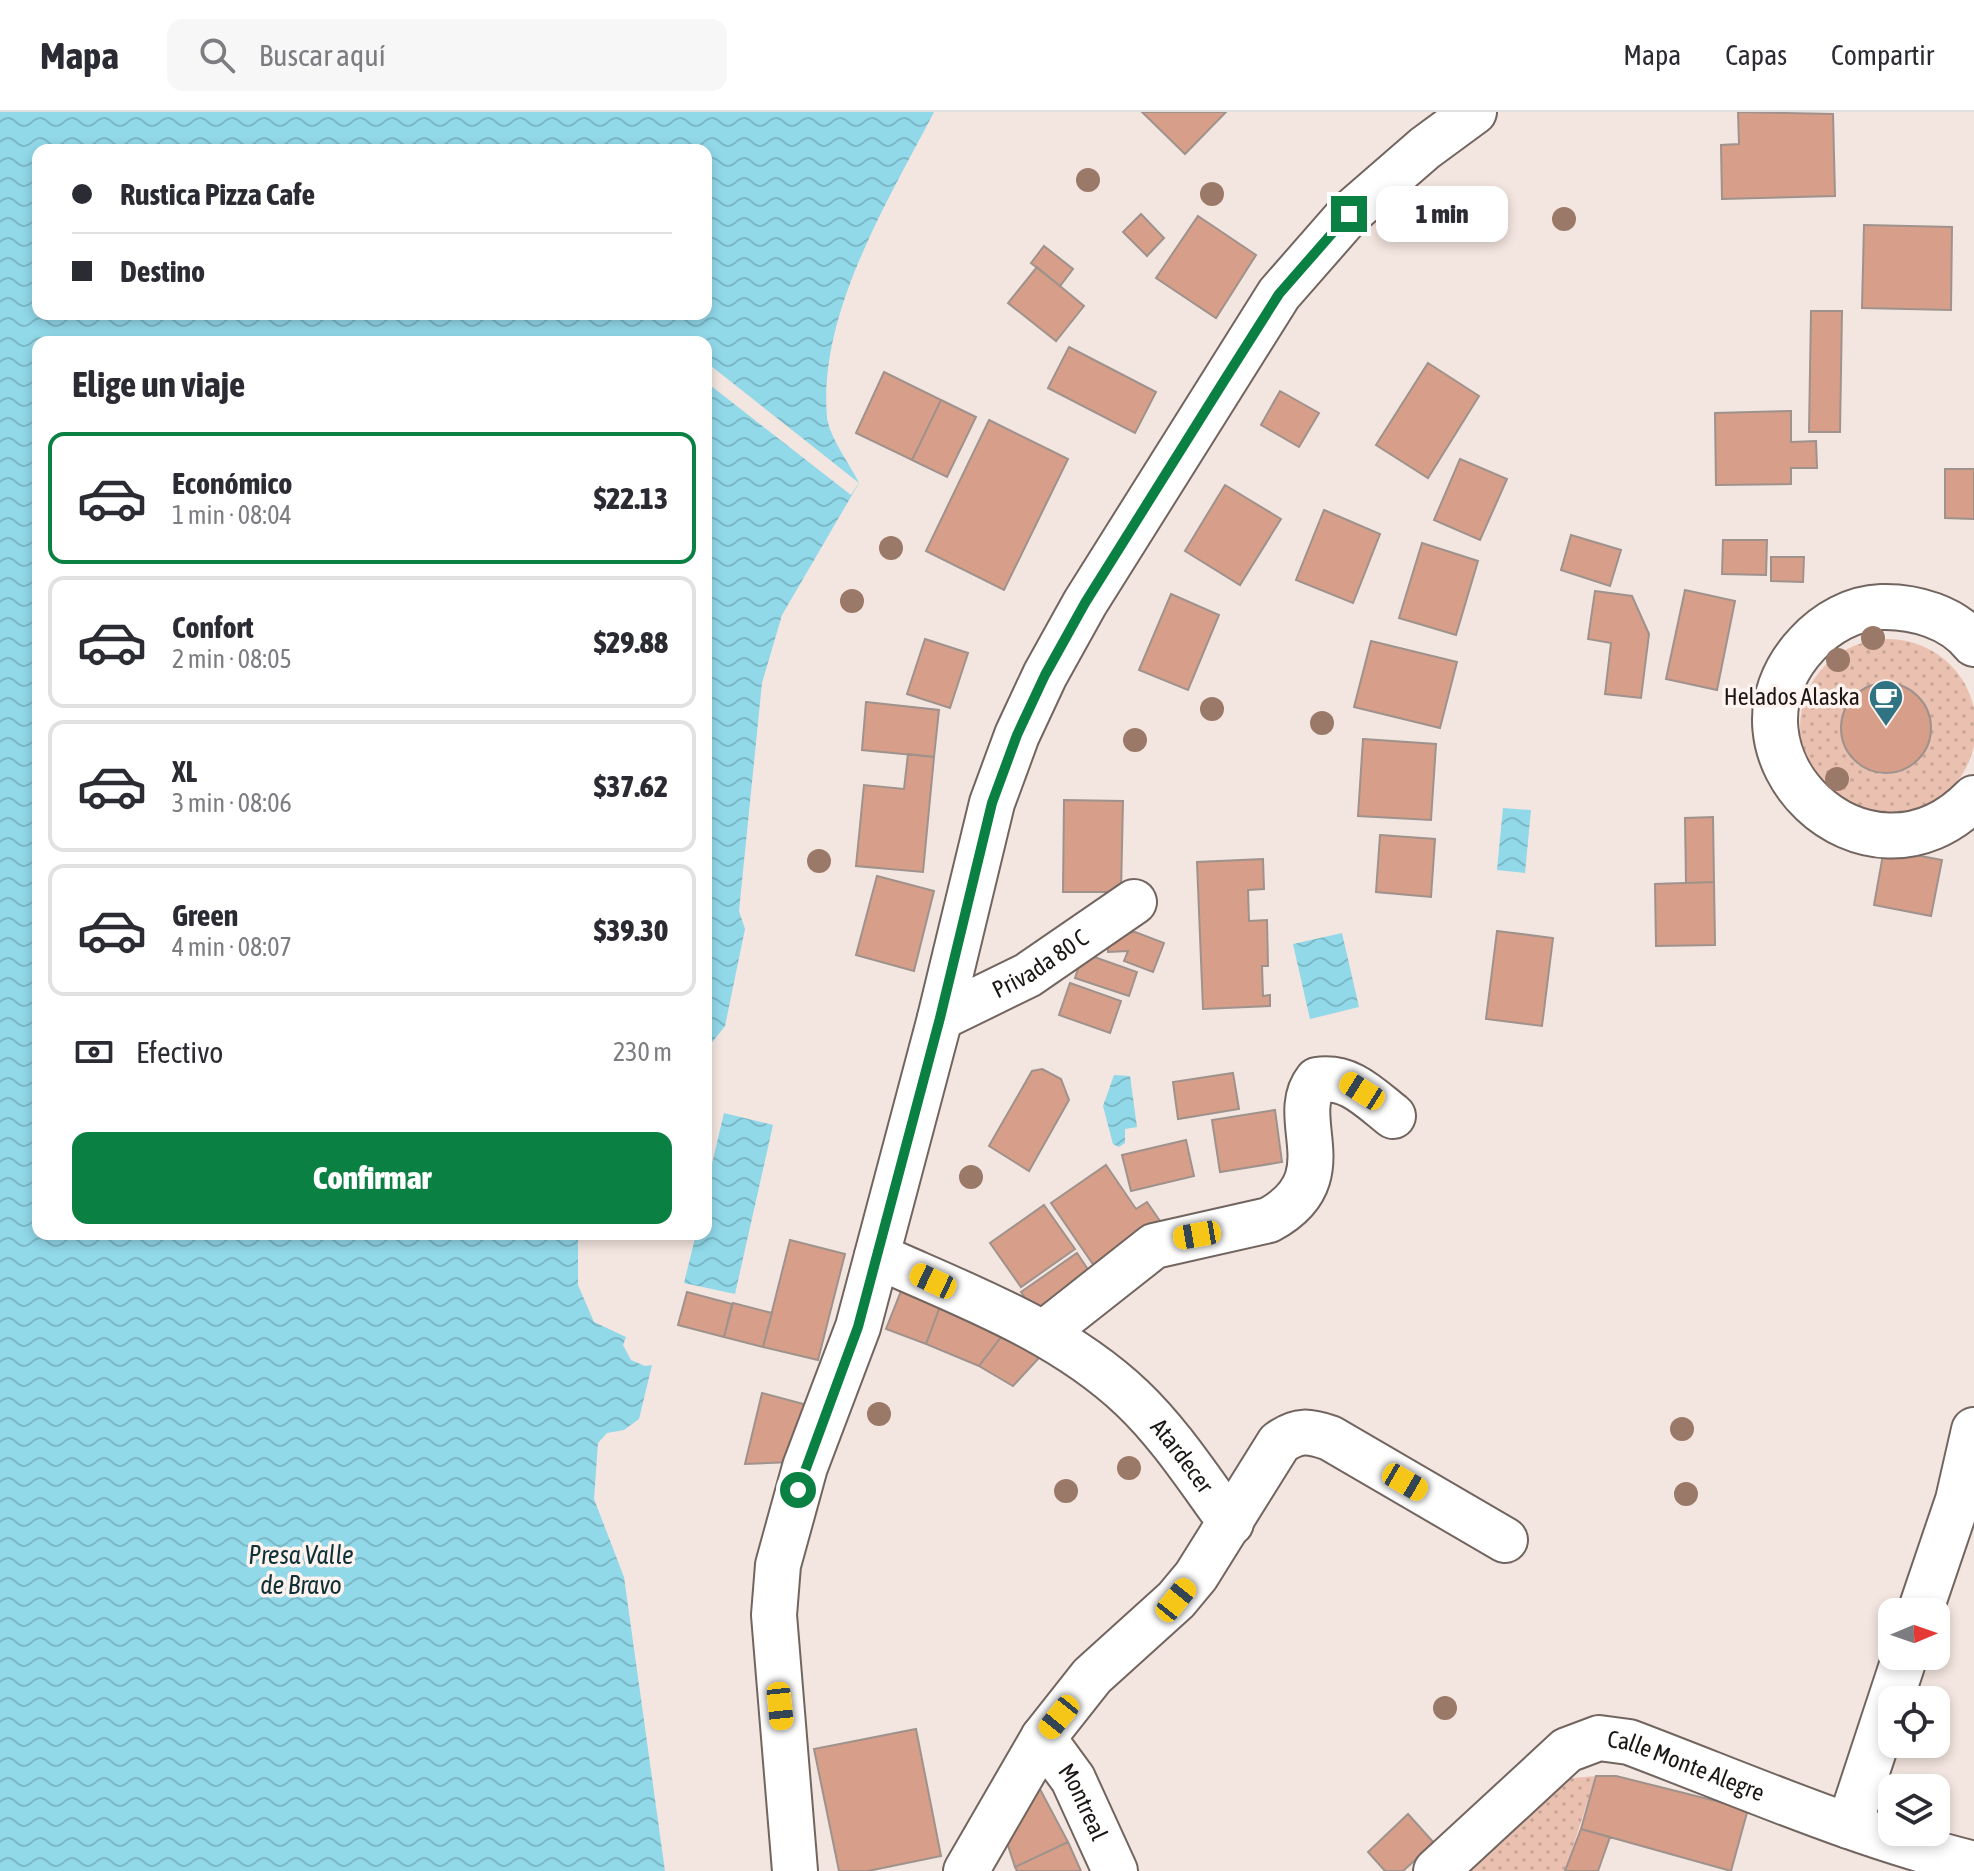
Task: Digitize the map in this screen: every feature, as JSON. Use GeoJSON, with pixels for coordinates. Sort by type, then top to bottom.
{"type":"FeatureCollection","features":[{"type":"Feature","properties":{"kind":"street"},"geometry":{"type":"LineString","coordinates":[[795,1871],[774,1615],[778,1565],[805,1467],[858,1327],[940,1018],[992,803],[1045,675],[1085,603],[1279,294],[1349,214],[1425,148],[1474,112]]}},
{"type":"Feature","properties":{"kind":"street"},"geometry":{"type":"LineString","coordinates":[[1974,644],[1942,619],[1911,608],[1879,607],[1847,614],[1819,630],[1796,654],[1782,683],[1775,715],[1778,748],[1791,779],[1811,804],[1837,823],[1884,836],[1909,835],[1932,828],[1974,801]]}},
{"type":"Feature","properties":{"kind":"street","name":"Privada 80 C"},"geometry":{"type":"LineString","coordinates":[[940,1018],[1028,975],[1134,902]]}},
{"type":"Feature","properties":{"kind":"street"},"geometry":{"type":"LineString","coordinates":[[1045,1332],[1154,1246],[1269,1220],[1286,1211],[1300,1197],[1309,1175],[1308,1103],[1310,1088],[1317,1080],[1333,1078],[1346,1081],[1393,1116]]}},
{"type":"Feature","properties":{"kind":"street","name":"Atardecer"},"geometry":{"type":"LineString","coordinates":[[877,1256],[1045,1332],[1132,1399],[1231,1523]]}},
{"type":"Feature","properties":{"kind":"street"},"geometry":{"type":"LineString","coordinates":[[1926,1598],[1966,1502],[1974,1430]]}},
{"type":"Feature","properties":{"kind":"street"},"geometry":{"type":"LineString","coordinates":[[966,1871],[1043,1738],[1092,1676],[1176,1600],[1231,1523],[1279,1443],[1294,1432],[1311,1431],[1330,1438],[1505,1540]]}},
{"type":"Feature","properties":{"kind":"street"},"geometry":{"type":"LineString","coordinates":[[1849,1826],[1900,1670]]}},
{"type":"Feature","properties":{"kind":"street","name":"Montreal"},"geometry":{"type":"LineString","coordinates":[[1043,1738],[1073,1779],[1115,1871]]}},
{"type":"Feature","properties":{"kind":"street","name":"Calle Monte Alegre"},"geometry":{"type":"LineString","coordinates":[[1438,1870],[1567,1750],[1599,1738],[1629,1742],[1849,1826],[1917,1861],[1974,1864]]}},
{"type":"Feature","properties":{"kind":"shaded area"},"geometry":{"type":"Polygon","coordinates":[[[1871,641],[1905,641],[1937,654],[1961,678],[1974,710],[1974,744],[1961,776],[1937,800],[1905,813],[1871,813],[1839,800],[1815,776],[1802,744],[1802,710],[1815,678],[1839,654],[1871,641]]]}},
{"type":"Feature","properties":{"kind":"shaded area"},"geometry":{"type":"Polygon","coordinates":[[[1596,1776],[1565,1871],[1453,1871],[1550,1780],[1596,1776]]]}},
{"type":"Feature","properties":{"kind":"water","name":"Presa Valle de Bravo"},"geometry":{"type":"Polygon","coordinates":[[[0,112],[934,112],[860,259],[833,338],[827,378],[827,417],[836,442],[859,483],[782,615],[762,683],[739,911],[745,929],[725,1026],[712,1042],[712,336],[32,336],[32,1240],[578,1240],[578,1285],[594,1322],[626,1337],[623,1345],[631,1360],[645,1366],[652,1365],[639,1419],[624,1430],[607,1433],[598,1443],[594,1499],[624,1577],[665,1871],[0,1871],[0,112]]]}},
{"type":"Feature","properties":{"kind":"water"},"geometry":{"type":"Polygon","coordinates":[[[1503,808],[1531,810],[1525,873],[1497,870],[1503,808]]]}},
{"type":"Feature","properties":{"kind":"water"},"geometry":{"type":"Polygon","coordinates":[[[1342,933],[1359,1007],[1310,1019],[1293,944],[1342,933]]]}},
{"type":"Feature","properties":{"kind":"water"},"geometry":{"type":"Polygon","coordinates":[[[1114,1075],[1130,1076],[1137,1127],[1125,1129],[1125,1143],[1119,1147],[1113,1144],[1103,1106],[1114,1075]]]}},
{"type":"Feature","properties":{"kind":"water"},"geometry":{"type":"Polygon","coordinates":[[[724,1113],[773,1125],[735,1294],[684,1283],[695,1240],[712,1240],[712,1164],[724,1113]]]}},
{"type":"Feature","properties":{"kind":"pier"},"geometry":{"type":"Polygon","coordinates":[[[712,367],[859,483],[851,495],[712,387],[712,367]]]}},
{"type":"Feature","properties":{"kind":"building"},"geometry":{"type":"Polygon","coordinates":[[[1142,112],[1226,112],[1185,154],[1142,112]]]}},
{"type":"Feature","properties":{"kind":"building"},"geometry":{"type":"Polygon","coordinates":[[[1738,112],[1833,114],[1835,196],[1722,199],[1721,145],[1739,144],[1738,112]]]}},
{"type":"Feature","properties":{"kind":"building"},"geometry":{"type":"Polygon","coordinates":[[[1141,214],[1164,238],[1147,256],[1123,232],[1141,214]]]}},
{"type":"Feature","properties":{"kind":"building"},"geometry":{"type":"Polygon","coordinates":[[[1198,216],[1256,255],[1216,318],[1156,278],[1198,216]]]}},
{"type":"Feature","properties":{"kind":"building"},"geometry":{"type":"Polygon","coordinates":[[[1864,225],[1952,227],[1951,310],[1862,308],[1864,225]]]}},
{"type":"Feature","properties":{"kind":"building"},"geometry":{"type":"Polygon","coordinates":[[[1044,246],[1073,269],[1060,286],[1031,263],[1044,246]]]}},
{"type":"Feature","properties":{"kind":"building"},"geometry":{"type":"Polygon","coordinates":[[[1037,267],[1084,306],[1056,341],[1008,303],[1037,267]]]}},
{"type":"Feature","properties":{"kind":"building"},"geometry":{"type":"Polygon","coordinates":[[[1811,311],[1842,311],[1840,432],[1809,432],[1811,311]]]}},
{"type":"Feature","properties":{"kind":"building"},"geometry":{"type":"Polygon","coordinates":[[[1069,347],[1156,392],[1135,433],[1048,388],[1069,347]]]}},
{"type":"Feature","properties":{"kind":"building"},"geometry":{"type":"Polygon","coordinates":[[[1428,363],[1479,396],[1428,478],[1376,445],[1428,363]]]}},
{"type":"Feature","properties":{"kind":"building"},"geometry":{"type":"Polygon","coordinates":[[[884,372],[941,400],[912,460],[856,433],[884,372]]]}},
{"type":"Feature","properties":{"kind":"building"},"geometry":{"type":"Polygon","coordinates":[[[1280,391],[1319,413],[1299,447],[1261,425],[1280,391]]]}},
{"type":"Feature","properties":{"kind":"building"},"geometry":{"type":"Polygon","coordinates":[[[941,400],[976,417],[947,477],[912,460],[941,400]]]}},
{"type":"Feature","properties":{"kind":"building"},"geometry":{"type":"Polygon","coordinates":[[[1791,411],[1791,442],[1816,441],[1817,468],[1791,468],[1791,484],[1716,485],[1715,413],[1791,411]]]}},
{"type":"Feature","properties":{"kind":"building"},"geometry":{"type":"Polygon","coordinates":[[[989,420],[1068,459],[1004,590],[926,551],[989,420]]]}},
{"type":"Feature","properties":{"kind":"building"},"geometry":{"type":"Polygon","coordinates":[[[1460,459],[1507,479],[1480,540],[1434,520],[1460,459]]]}},
{"type":"Feature","properties":{"kind":"building"},"geometry":{"type":"Polygon","coordinates":[[[1945,469],[1974,469],[1974,519],[1945,518],[1945,469]]]}},
{"type":"Feature","properties":{"kind":"building"},"geometry":{"type":"Polygon","coordinates":[[[1225,485],[1281,519],[1240,585],[1185,551],[1225,485]]]}},
{"type":"Feature","properties":{"kind":"building"},"geometry":{"type":"Polygon","coordinates":[[[1324,510],[1380,534],[1353,603],[1296,580],[1324,510]]]}},
{"type":"Feature","properties":{"kind":"building"},"geometry":{"type":"Polygon","coordinates":[[[1571,535],[1621,550],[1610,586],[1561,570],[1571,535]]]}},
{"type":"Feature","properties":{"kind":"building"},"geometry":{"type":"Polygon","coordinates":[[[1723,540],[1767,540],[1766,575],[1722,574],[1723,540]]]}},
{"type":"Feature","properties":{"kind":"building"},"geometry":{"type":"Polygon","coordinates":[[[1422,543],[1478,561],[1456,635],[1399,618],[1422,543]]]}},
{"type":"Feature","properties":{"kind":"building"},"geometry":{"type":"Polygon","coordinates":[[[1771,557],[1804,557],[1803,582],[1771,581],[1771,557]]]}},
{"type":"Feature","properties":{"kind":"building"},"geometry":{"type":"Polygon","coordinates":[[[1685,590],[1735,601],[1717,690],[1666,679],[1685,590]]]}},
{"type":"Feature","properties":{"kind":"building"},"geometry":{"type":"Polygon","coordinates":[[[1595,591],[1632,596],[1649,634],[1641,698],[1605,694],[1611,643],[1588,639],[1595,591]]]}},
{"type":"Feature","properties":{"kind":"building"},"geometry":{"type":"Polygon","coordinates":[[[1171,594],[1219,615],[1188,690],[1139,670],[1171,594]]]}},
{"type":"Feature","properties":{"kind":"building"},"geometry":{"type":"Polygon","coordinates":[[[925,639],[968,653],[950,708],[907,694],[925,639]]]}},
{"type":"Feature","properties":{"kind":"building"},"geometry":{"type":"Polygon","coordinates":[[[1371,641],[1457,662],[1440,728],[1354,707],[1371,641]]]}},
{"type":"Feature","properties":{"kind":"building","name":"Helados Alaska"},"geometry":{"type":"Polygon","coordinates":[[[1886,683],[1903,686],[1918,696],[1928,711],[1931,728],[1928,745],[1918,760],[1903,770],[1886,773],[1869,770],[1854,760],[1844,745],[1841,728],[1844,711],[1854,696],[1869,686],[1886,683]]]}},
{"type":"Feature","properties":{"kind":"building"},"geometry":{"type":"Polygon","coordinates":[[[866,702],[939,710],[934,757],[862,750],[866,702]]]}},
{"type":"Feature","properties":{"kind":"building"},"geometry":{"type":"Polygon","coordinates":[[[1363,739],[1436,744],[1431,820],[1358,816],[1363,739]]]}},
{"type":"Feature","properties":{"kind":"building"},"geometry":{"type":"Polygon","coordinates":[[[908,754],[934,757],[923,872],[856,866],[864,785],[904,789],[908,754]]]}},
{"type":"Feature","properties":{"kind":"building"},"geometry":{"type":"Polygon","coordinates":[[[1064,800],[1123,801],[1121,892],[1063,892],[1064,800]]]}},
{"type":"Feature","properties":{"kind":"building"},"geometry":{"type":"Polygon","coordinates":[[[1713,817],[1714,882],[1686,883],[1685,818],[1713,817]]]}},
{"type":"Feature","properties":{"kind":"building"},"geometry":{"type":"Polygon","coordinates":[[[1380,835],[1435,839],[1431,897],[1376,892],[1380,835]]]}},
{"type":"Feature","properties":{"kind":"building"},"geometry":{"type":"Polygon","coordinates":[[[1884,849],[1942,860],[1931,916],[1874,905],[1884,849]]]}},
{"type":"Feature","properties":{"kind":"building"},"geometry":{"type":"Polygon","coordinates":[[[1263,859],[1264,889],[1248,890],[1249,921],[1267,920],[1268,966],[1262,966],[1263,996],[1270,995],[1270,1006],[1203,1009],[1197,862],[1263,859]]]}},
{"type":"Feature","properties":{"kind":"building"},"geometry":{"type":"Polygon","coordinates":[[[877,876],[934,891],[914,971],[856,955],[877,876]]]}},
{"type":"Feature","properties":{"kind":"building"},"geometry":{"type":"Polygon","coordinates":[[[1714,882],[1715,945],[1656,946],[1655,884],[1714,882]]]}},
{"type":"Feature","properties":{"kind":"building"},"geometry":{"type":"Polygon","coordinates":[[[1497,931],[1553,938],[1542,1026],[1486,1019],[1497,931]]]}},
{"type":"Feature","properties":{"kind":"building"},"geometry":{"type":"Polygon","coordinates":[[[1135,932],[1164,943],[1153,972],[1124,961],[1128,951],[1108,952],[1107,934],[1135,932]]]}},
{"type":"Feature","properties":{"kind":"building"},"geometry":{"type":"Polygon","coordinates":[[[1083,953],[1137,972],[1129,996],[1075,978],[1083,953]]]}},
{"type":"Feature","properties":{"kind":"building"},"geometry":{"type":"Polygon","coordinates":[[[1070,983],[1121,1001],[1110,1033],[1059,1015],[1070,983]]]}},
{"type":"Feature","properties":{"kind":"building"},"geometry":{"type":"Polygon","coordinates":[[[1042,1069],[1061,1079],[1069,1100],[1029,1171],[989,1146],[1032,1071],[1042,1069]]]}},
{"type":"Feature","properties":{"kind":"building"},"geometry":{"type":"Polygon","coordinates":[[[1233,1073],[1239,1109],[1178,1119],[1173,1082],[1233,1073]]]}},
{"type":"Feature","properties":{"kind":"building"},"geometry":{"type":"Polygon","coordinates":[[[1275,1110],[1282,1162],[1220,1172],[1212,1120],[1275,1110]]]}},
{"type":"Feature","properties":{"kind":"building"},"geometry":{"type":"Polygon","coordinates":[[[1186,1140],[1194,1176],[1131,1191],[1122,1155],[1186,1140]]]}},
{"type":"Feature","properties":{"kind":"building"},"geometry":{"type":"Polygon","coordinates":[[[1106,1165],[1136,1209],[1147,1202],[1162,1224],[1097,1270],[1051,1203],[1106,1165]]]}},
{"type":"Feature","properties":{"kind":"building"},"geometry":{"type":"Polygon","coordinates":[[[1044,1205],[1075,1249],[1021,1287],[990,1243],[1044,1205]]]}},
{"type":"Feature","properties":{"kind":"building"},"geometry":{"type":"Polygon","coordinates":[[[790,1240],[845,1254],[818,1360],[763,1347],[790,1240]]]}},
{"type":"Feature","properties":{"kind":"building"},"geometry":{"type":"Polygon","coordinates":[[[1077,1253],[1091,1274],[1036,1313],[1021,1292],[1077,1253]]]}},
{"type":"Feature","properties":{"kind":"building"},"geometry":{"type":"Polygon","coordinates":[[[905,1281],[944,1296],[926,1344],[886,1329],[905,1281]]]}},
{"type":"Feature","properties":{"kind":"building"},"geometry":{"type":"Polygon","coordinates":[[[687,1292],[732,1304],[724,1337],[678,1325],[687,1292]]]}},
{"type":"Feature","properties":{"kind":"building"},"geometry":{"type":"Polygon","coordinates":[[[944,1296],[1011,1324],[979,1366],[926,1344],[944,1296]]]}},
{"type":"Feature","properties":{"kind":"building"},"geometry":{"type":"Polygon","coordinates":[[[733,1303],[772,1313],[763,1347],[724,1337],[733,1303]]]}},
{"type":"Feature","properties":{"kind":"building"},"geometry":{"type":"Polygon","coordinates":[[[1011,1324],[1050,1346],[1013,1386],[979,1366],[1011,1324]]]}},
{"type":"Feature","properties":{"kind":"building"},"geometry":{"type":"Polygon","coordinates":[[[762,1393],[807,1405],[792,1462],[745,1464],[762,1393]]]}},
{"type":"Feature","properties":{"kind":"building"},"geometry":{"type":"Polygon","coordinates":[[[916,1729],[941,1856],[868,1871],[839,1871],[814,1749],[916,1729]]]}},
{"type":"Feature","properties":{"kind":"building"},"geometry":{"type":"Polygon","coordinates":[[[1033,1776],[1068,1842],[1015,1867],[1002,1827],[1033,1776]]]}},
{"type":"Feature","properties":{"kind":"building"},"geometry":{"type":"Polygon","coordinates":[[[1596,1776],[1616,1776],[1748,1809],[1731,1871],[1581,1829],[1596,1776]]]}},
{"type":"Feature","properties":{"kind":"building"},"geometry":{"type":"Polygon","coordinates":[[[1408,1814],[1434,1843],[1403,1871],[1385,1871],[1368,1852],[1408,1814]]]}},
{"type":"Feature","properties":{"kind":"building"},"geometry":{"type":"Polygon","coordinates":[[[1581,1829],[1610,1837],[1598,1871],[1565,1871],[1581,1829]]]}},
{"type":"Feature","properties":{"kind":"building"},"geometry":{"type":"Polygon","coordinates":[[[1068,1842],[1081,1871],[1017,1871],[1015,1867],[1068,1842]]]}},
{"type":"Feature","properties":{"kind":"place","name":"Helados Alaska"},"geometry":{"type":"Point","coordinates":[1886,728]}},
{"type":"Feature","properties":{"kind":"route"},"geometry":{"type":"LineString","coordinates":[[798,1490],[858,1327],[940,1018],[992,803],[1017,735],[1045,675],[1085,603],[1279,294],[1349,214]]}}]}
